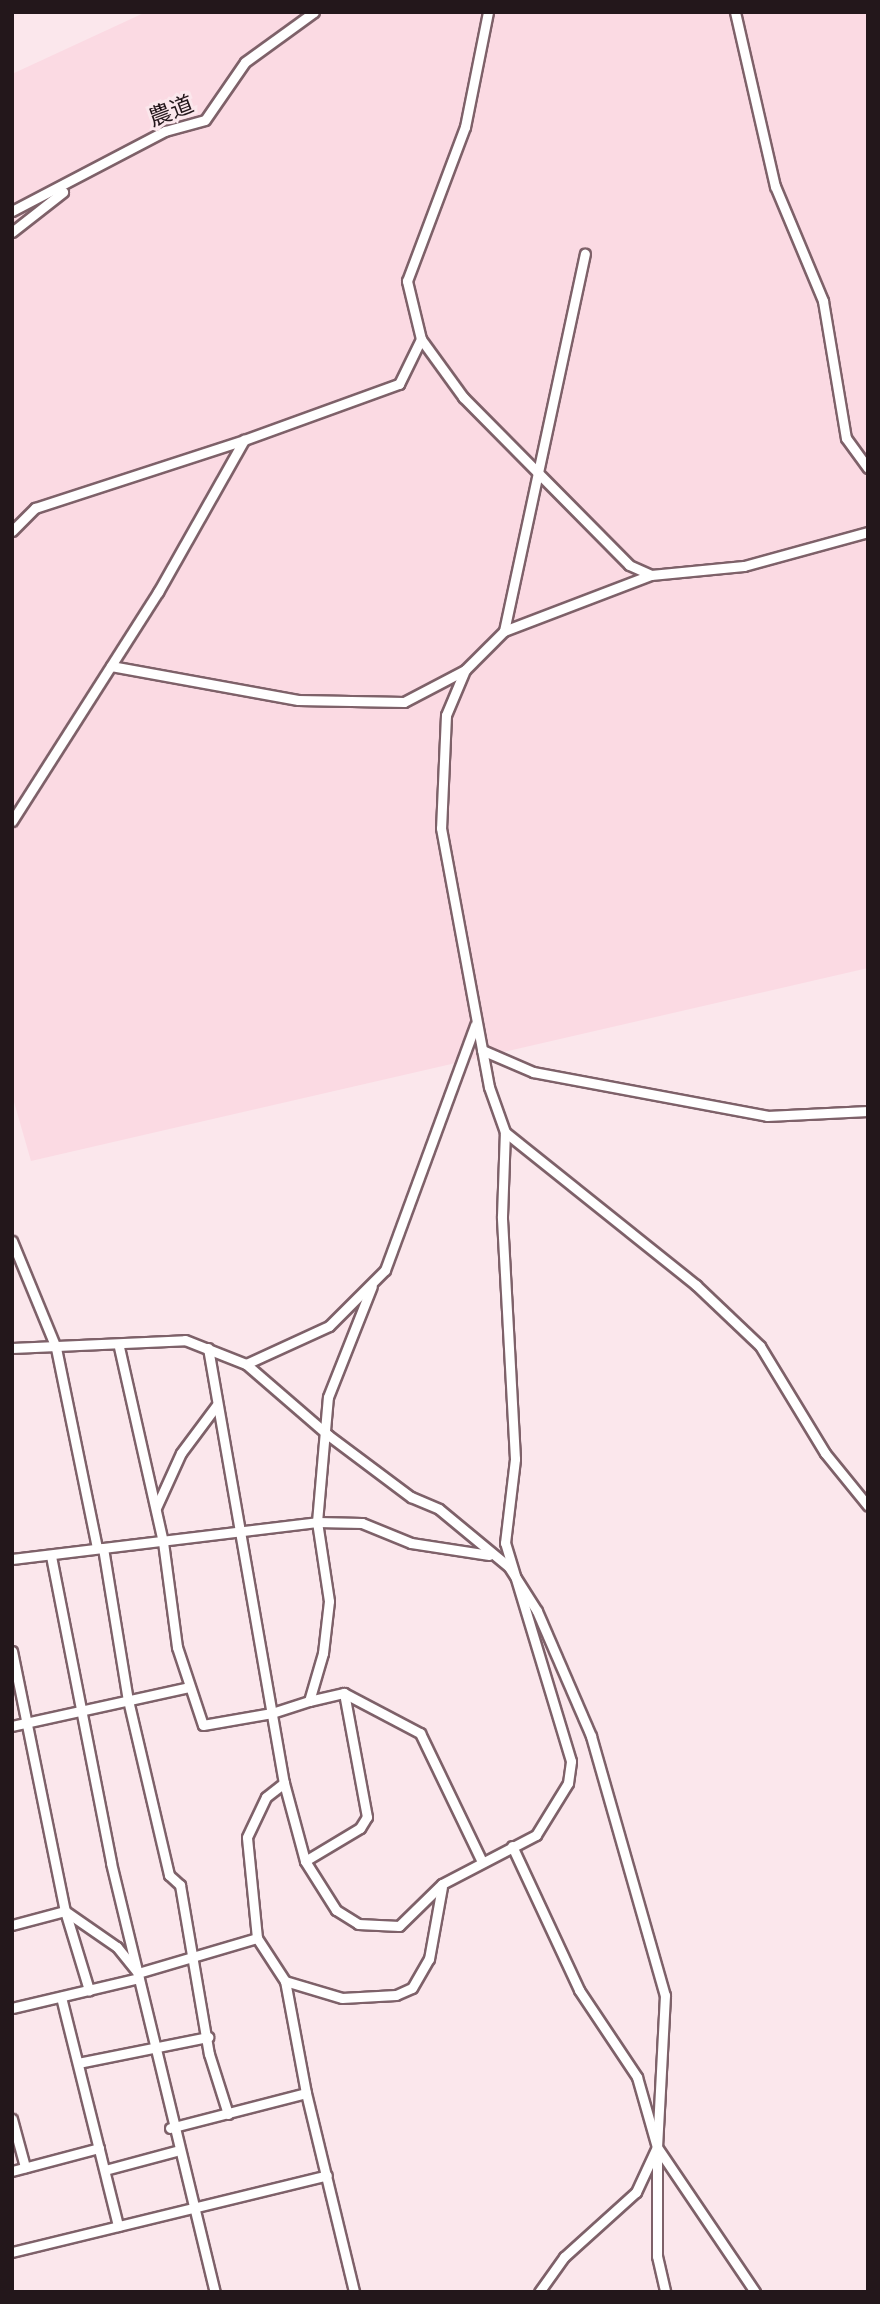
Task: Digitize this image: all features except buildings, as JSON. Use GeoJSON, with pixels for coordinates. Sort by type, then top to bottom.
{"type":"FeatureCollection","features":[{"type":"Feature","properties":{"kind":"street","name":"農道"},"geometry":{"type":"LineString","coordinates":[[12,211],[75,182],[164,131],[205,120],[245,62],[314,12]]}},
{"type":"Feature","properties":{"kind":"street"},"geometry":{"type":"LineString","coordinates":[[488,12],[465,127],[407,281],[421,339],[463,397],[539,469],[629,565],[651,575]]}},
{"type":"Feature","properties":{"kind":"street"},"geometry":{"type":"LineString","coordinates":[[735,12],[775,186],[823,301],[846,438],[868,468]]}},
{"type":"Feature","properties":{"kind":"street"},"geometry":{"type":"LineString","coordinates":[[12,232],[75,182]]}},
{"type":"Feature","properties":{"kind":"street"},"geometry":{"type":"LineString","coordinates":[[504,631],[585,254]]}},
{"type":"Feature","properties":{"kind":"street"},"geometry":{"type":"LineString","coordinates":[[12,531],[35,508],[244,440],[399,384],[421,339]]}},
{"type":"Feature","properties":{"kind":"street"},"geometry":{"type":"LineString","coordinates":[[12,821],[111,666],[244,440]]}},
{"type":"Feature","properties":{"kind":"street"},"geometry":{"type":"LineString","coordinates":[[111,666],[350,705],[404,702],[465,670],[504,631],[651,575],[744,566],[868,532]]}},
{"type":"Feature","properties":{"kind":"street"},"geometry":{"type":"LineString","coordinates":[[208,1348],[216,1406],[284,1783],[305,1861],[336,1910],[358,1924],[383,1929],[416,1915],[442,1884],[481,1860],[536,1835],[568,1783],[571,1761],[509,1567],[515,1371],[502,1216],[505,1132],[482,1050],[441,828],[446,715],[465,670]]}},
{"type":"Feature","properties":{"kind":"street"},"geometry":{"type":"LineString","coordinates":[[246,1364],[330,1326],[385,1270],[431,1133],[464,1069],[477,1020]]}},
{"type":"Feature","properties":{"kind":"street"},"geometry":{"type":"LineString","coordinates":[[482,1050],[533,1072],[767,1116],[868,1111]]}},
{"type":"Feature","properties":{"kind":"street"},"geometry":{"type":"LineString","coordinates":[[505,1132],[696,1285],[760,1346],[825,1454],[868,1506]]}},
{"type":"Feature","properties":{"kind":"street"},"geometry":{"type":"LineString","coordinates":[[12,1241],[56,1348],[100,1548],[128,1700],[169,1875],[180,1885],[208,2037],[228,2115]]}},
{"type":"Feature","properties":{"kind":"street"},"geometry":{"type":"LineString","coordinates":[[309,1701],[329,1601],[317,1522],[335,1371],[372,1286]]}},
{"type":"Feature","properties":{"kind":"street"},"geometry":{"type":"LineString","coordinates":[[12,1348],[119,1347],[185,1340],[246,1364],[328,1435],[411,1497],[439,1509],[491,1555],[509,1567],[537,1611],[591,1736],[655,1952],[665,1995],[657,2147],[657,2256],[665,2292]]}},
{"type":"Feature","properties":{"kind":"street"},"geometry":{"type":"LineString","coordinates":[[119,1347],[163,1542],[168,1605],[189,1687],[203,1725],[272,1713],[344,1693],[421,1733],[481,1860]]}},
{"type":"Feature","properties":{"kind":"street"},"geometry":{"type":"LineString","coordinates":[[155,1509],[181,1453],[216,1406]]}},
{"type":"Feature","properties":{"kind":"street"},"geometry":{"type":"LineString","coordinates":[[12,1559],[163,1542],[238,1529],[317,1522],[362,1523],[411,1543],[491,1555]]}},
{"type":"Feature","properties":{"kind":"street"},"geometry":{"type":"LineString","coordinates":[[51,1556],[81,1710],[156,2048],[170,2128],[215,2292]]}},
{"type":"Feature","properties":{"kind":"street"},"geometry":{"type":"LineString","coordinates":[[12,1651],[65,1911],[89,1990]]}},
{"type":"Feature","properties":{"kind":"street"},"geometry":{"type":"LineString","coordinates":[[12,1726],[189,1687]]}},
{"type":"Feature","properties":{"kind":"street"},"geometry":{"type":"LineString","coordinates":[[305,1861],[360,1828],[367,1817],[344,1693]]}},
{"type":"Feature","properties":{"kind":"street"},"geometry":{"type":"LineString","coordinates":[[284,1783],[266,1797],[247,1837],[257,1938],[285,1981],[306,2093],[354,2292]]}},
{"type":"Feature","properties":{"kind":"street"},"geometry":{"type":"LineString","coordinates":[[512,1846],[579,1990],[637,2077],[657,2147],[755,2292]]}},
{"type":"Feature","properties":{"kind":"street"},"geometry":{"type":"LineString","coordinates":[[285,1981],[342,1998],[383,1997],[412,1988],[429,1959],[442,1884]]}},
{"type":"Feature","properties":{"kind":"street"},"geometry":{"type":"LineString","coordinates":[[12,1925],[65,1911],[117,1947],[138,1976]]}},
{"type":"Feature","properties":{"kind":"street"},"geometry":{"type":"LineString","coordinates":[[12,2008],[138,1976],[192,1953],[257,1938]]}},
{"type":"Feature","properties":{"kind":"street"},"geometry":{"type":"LineString","coordinates":[[61,1997],[118,2226]]}},
{"type":"Feature","properties":{"kind":"street"},"geometry":{"type":"LineString","coordinates":[[78,2063],[208,2037]]}},
{"type":"Feature","properties":{"kind":"street"},"geometry":{"type":"LineString","coordinates":[[170,2128],[306,2093]]}},
{"type":"Feature","properties":{"kind":"street"},"geometry":{"type":"LineString","coordinates":[[12,2119],[25,2167]]}},
{"type":"Feature","properties":{"kind":"street"},"geometry":{"type":"LineString","coordinates":[[539,2292],[564,2257],[636,2192],[657,2147]]}},
{"type":"Feature","properties":{"kind":"street"},"geometry":{"type":"LineString","coordinates":[[12,2171],[99,2148]]}},
{"type":"Feature","properties":{"kind":"street"},"geometry":{"type":"LineString","coordinates":[[105,2170],[176,2151]]}},
{"type":"Feature","properties":{"kind":"street"},"geometry":{"type":"LineString","coordinates":[[12,2252],[327,2175]]}},
{"type":"Feature","properties":{"kind":"shaded area"},"geometry":{"type":"Polygon","coordinates":[[[146,12],[868,12],[868,968],[31,1161],[12,1095],[12,74],[146,12]]]}}]}
